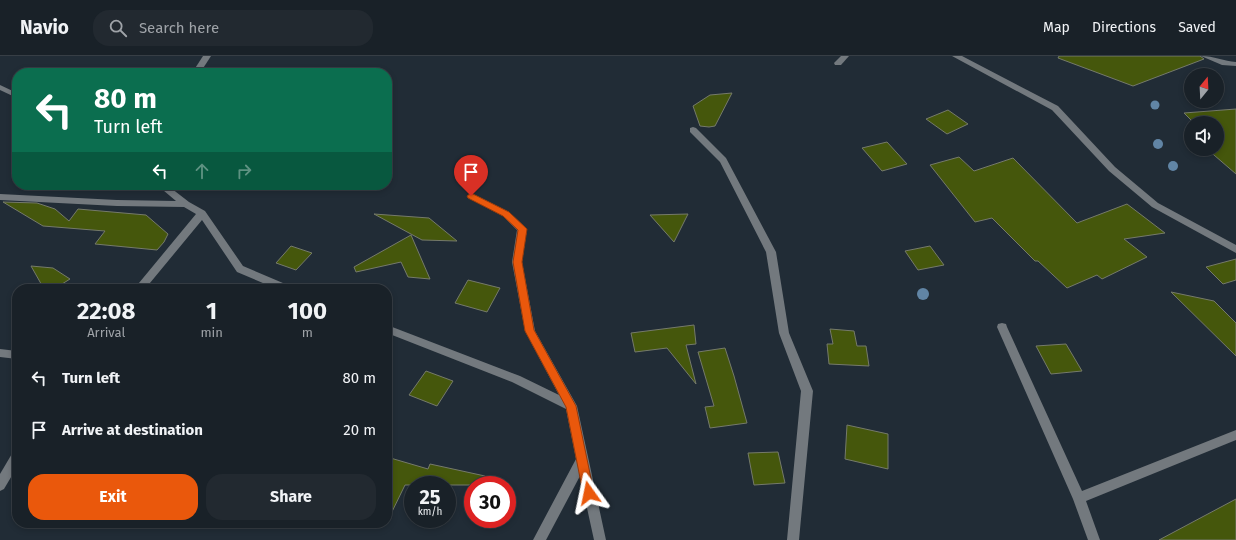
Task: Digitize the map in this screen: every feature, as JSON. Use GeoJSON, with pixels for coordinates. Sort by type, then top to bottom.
{"type":"FeatureCollection","features":[{"type":"Feature","properties":{"kind":"street"},"geometry":{"type":"LineString","coordinates":[[199,68],[207,56]]}},
{"type":"Feature","properties":{"kind":"street"},"geometry":{"type":"LineString","coordinates":[[838,63],[845,56]]}},
{"type":"Feature","properties":{"kind":"street"},"geometry":{"type":"LineString","coordinates":[[956,56],[1056,108],[1112,169],[1156,205],[1236,249]]}},
{"type":"Feature","properties":{"kind":"street"},"geometry":{"type":"LineString","coordinates":[[1205,56],[1236,64]]}},
{"type":"Feature","properties":{"kind":"street"},"geometry":{"type":"LineString","coordinates":[[0,87],[12,93]]}},
{"type":"Feature","properties":{"kind":"street"},"geometry":{"type":"LineString","coordinates":[[693,130],[723,160],[771,252],[784,334],[807,391],[793,540]]}},
{"type":"Feature","properties":{"kind":"street"},"geometry":{"type":"LineString","coordinates":[[168,190],[186,204],[202,213],[240,269],[275,284]]}},
{"type":"Feature","properties":{"kind":"street"},"geometry":{"type":"LineString","coordinates":[[471,196],[506,214],[522,229],[517,262],[530,331],[571,406],[600,540]]}},
{"type":"Feature","properties":{"kind":"street"},"geometry":{"type":"LineString","coordinates":[[0,197],[117,203],[186,204]]}},
{"type":"Feature","properties":{"kind":"street"},"geometry":{"type":"LineString","coordinates":[[143,284],[202,213]]}},
{"type":"Feature","properties":{"kind":"street"},"geometry":{"type":"LineString","coordinates":[[1002,327],[1079,498],[1094,540]]}},
{"type":"Feature","properties":{"kind":"street"},"geometry":{"type":"LineString","coordinates":[[392,331],[516,379],[571,406]]}},
{"type":"Feature","properties":{"kind":"street"},"geometry":{"type":"LineString","coordinates":[[0,353],[12,354]]}},
{"type":"Feature","properties":{"kind":"street"},"geometry":{"type":"LineString","coordinates":[[1079,498],[1236,435]]}},
{"type":"Feature","properties":{"kind":"street"},"geometry":{"type":"LineString","coordinates":[[539,540],[582,460]]}},
{"type":"Feature","properties":{"kind":"street"},"geometry":{"type":"LineString","coordinates":[[0,485],[12,465]]}},
{"type":"Feature","properties":{"kind":"building"},"geometry":{"type":"Polygon","coordinates":[[[1059,56],[1200,56],[1204,59],[1133,86],[1058,58],[1059,56]]]}},
{"type":"Feature","properties":{"kind":"building"},"geometry":{"type":"Polygon","coordinates":[[[732,93],[715,126],[700,126],[693,106],[710,95],[732,93]]]}},
{"type":"Feature","properties":{"kind":"building"},"geometry":{"type":"Polygon","coordinates":[[[1236,109],[1236,174],[1215,156],[1224,156],[1224,116],[1187,116],[1184,113],[1236,109]]]}},
{"type":"Feature","properties":{"kind":"building"},"geometry":{"type":"Polygon","coordinates":[[[948,110],[968,124],[947,134],[926,119],[948,110]]]}},
{"type":"Feature","properties":{"kind":"building"},"geometry":{"type":"Polygon","coordinates":[[[887,142],[907,164],[882,171],[862,148],[887,142]]]}},
{"type":"Feature","properties":{"kind":"building"},"geometry":{"type":"Polygon","coordinates":[[[959,157],[974,171],[1013,158],[1077,223],[1127,204],[1165,233],[1124,239],[1147,257],[1102,279],[1097,275],[1067,288],[1038,261],[1035,261],[992,218],[975,222],[930,165],[959,157]]]}},
{"type":"Feature","properties":{"kind":"building"},"geometry":{"type":"Polygon","coordinates":[[[3,202],[37,203],[55,209],[69,221],[78,209],[146,215],[168,234],[164,242],[157,250],[95,244],[105,231],[43,226],[3,202]]]}},
{"type":"Feature","properties":{"kind":"building"},"geometry":{"type":"Polygon","coordinates":[[[374,214],[429,218],[457,241],[422,240],[374,214]]]}},
{"type":"Feature","properties":{"kind":"building"},"geometry":{"type":"Polygon","coordinates":[[[688,214],[674,242],[650,215],[688,214]]]}},
{"type":"Feature","properties":{"kind":"building"},"geometry":{"type":"Polygon","coordinates":[[[411,235],[430,279],[408,277],[401,262],[356,272],[354,267],[411,235]]]}},
{"type":"Feature","properties":{"kind":"building"},"geometry":{"type":"Polygon","coordinates":[[[291,246],[312,253],[296,270],[276,263],[291,246]]]}},
{"type":"Feature","properties":{"kind":"building"},"geometry":{"type":"Polygon","coordinates":[[[930,246],[944,265],[918,270],[905,251],[930,246]]]}},
{"type":"Feature","properties":{"kind":"building"},"geometry":{"type":"Polygon","coordinates":[[[1236,259],[1236,280],[1223,284],[1206,267],[1236,259]]]}},
{"type":"Feature","properties":{"kind":"building"},"geometry":{"type":"Polygon","coordinates":[[[31,266],[53,268],[70,279],[62,284],[41,284],[31,266]]]}},
{"type":"Feature","properties":{"kind":"building"},"geometry":{"type":"Polygon","coordinates":[[[468,280],[500,288],[487,312],[455,303],[468,280]]]}},
{"type":"Feature","properties":{"kind":"building"},"geometry":{"type":"Polygon","coordinates":[[[1171,292],[1214,301],[1236,323],[1236,356],[1171,292]]]}},
{"type":"Feature","properties":{"kind":"building"},"geometry":{"type":"Polygon","coordinates":[[[694,325],[696,344],[686,345],[696,384],[667,348],[635,352],[631,333],[694,325]]]}},
{"type":"Feature","properties":{"kind":"building"},"geometry":{"type":"Polygon","coordinates":[[[830,329],[854,331],[857,346],[866,346],[869,366],[829,364],[827,344],[833,344],[830,329]]]}},
{"type":"Feature","properties":{"kind":"building"},"geometry":{"type":"Polygon","coordinates":[[[1066,344],[1082,371],[1051,374],[1036,346],[1066,344]]]}},
{"type":"Feature","properties":{"kind":"building"},"geometry":{"type":"Polygon","coordinates":[[[725,348],[747,423],[710,428],[705,407],[714,406],[698,352],[725,348]]]}},
{"type":"Feature","properties":{"kind":"building"},"geometry":{"type":"Polygon","coordinates":[[[426,371],[453,381],[437,406],[409,395],[426,371]]]}},
{"type":"Feature","properties":{"kind":"building"},"geometry":{"type":"Polygon","coordinates":[[[847,425],[888,434],[888,469],[845,459],[847,425]]]}},
{"type":"Feature","properties":{"kind":"building"},"geometry":{"type":"Polygon","coordinates":[[[778,452],[785,483],[754,485],[748,453],[778,452]]]}},
{"type":"Feature","properties":{"kind":"building"},"geometry":{"type":"Polygon","coordinates":[[[392,458],[428,469],[430,464],[485,476],[464,476],[464,485],[456,485],[456,476],[404,476],[404,487],[392,512],[392,458]]]}},
{"type":"Feature","properties":{"kind":"building"},"geometry":{"type":"Polygon","coordinates":[[[1236,499],[1236,540],[1159,540],[1236,499]]]}},
{"type":"Feature","properties":{"kind":"route"},"geometry":{"type":"LineString","coordinates":[[471,196],[506,214],[522,229],[517,262],[530,331],[571,406],[589,493]]}}]}
